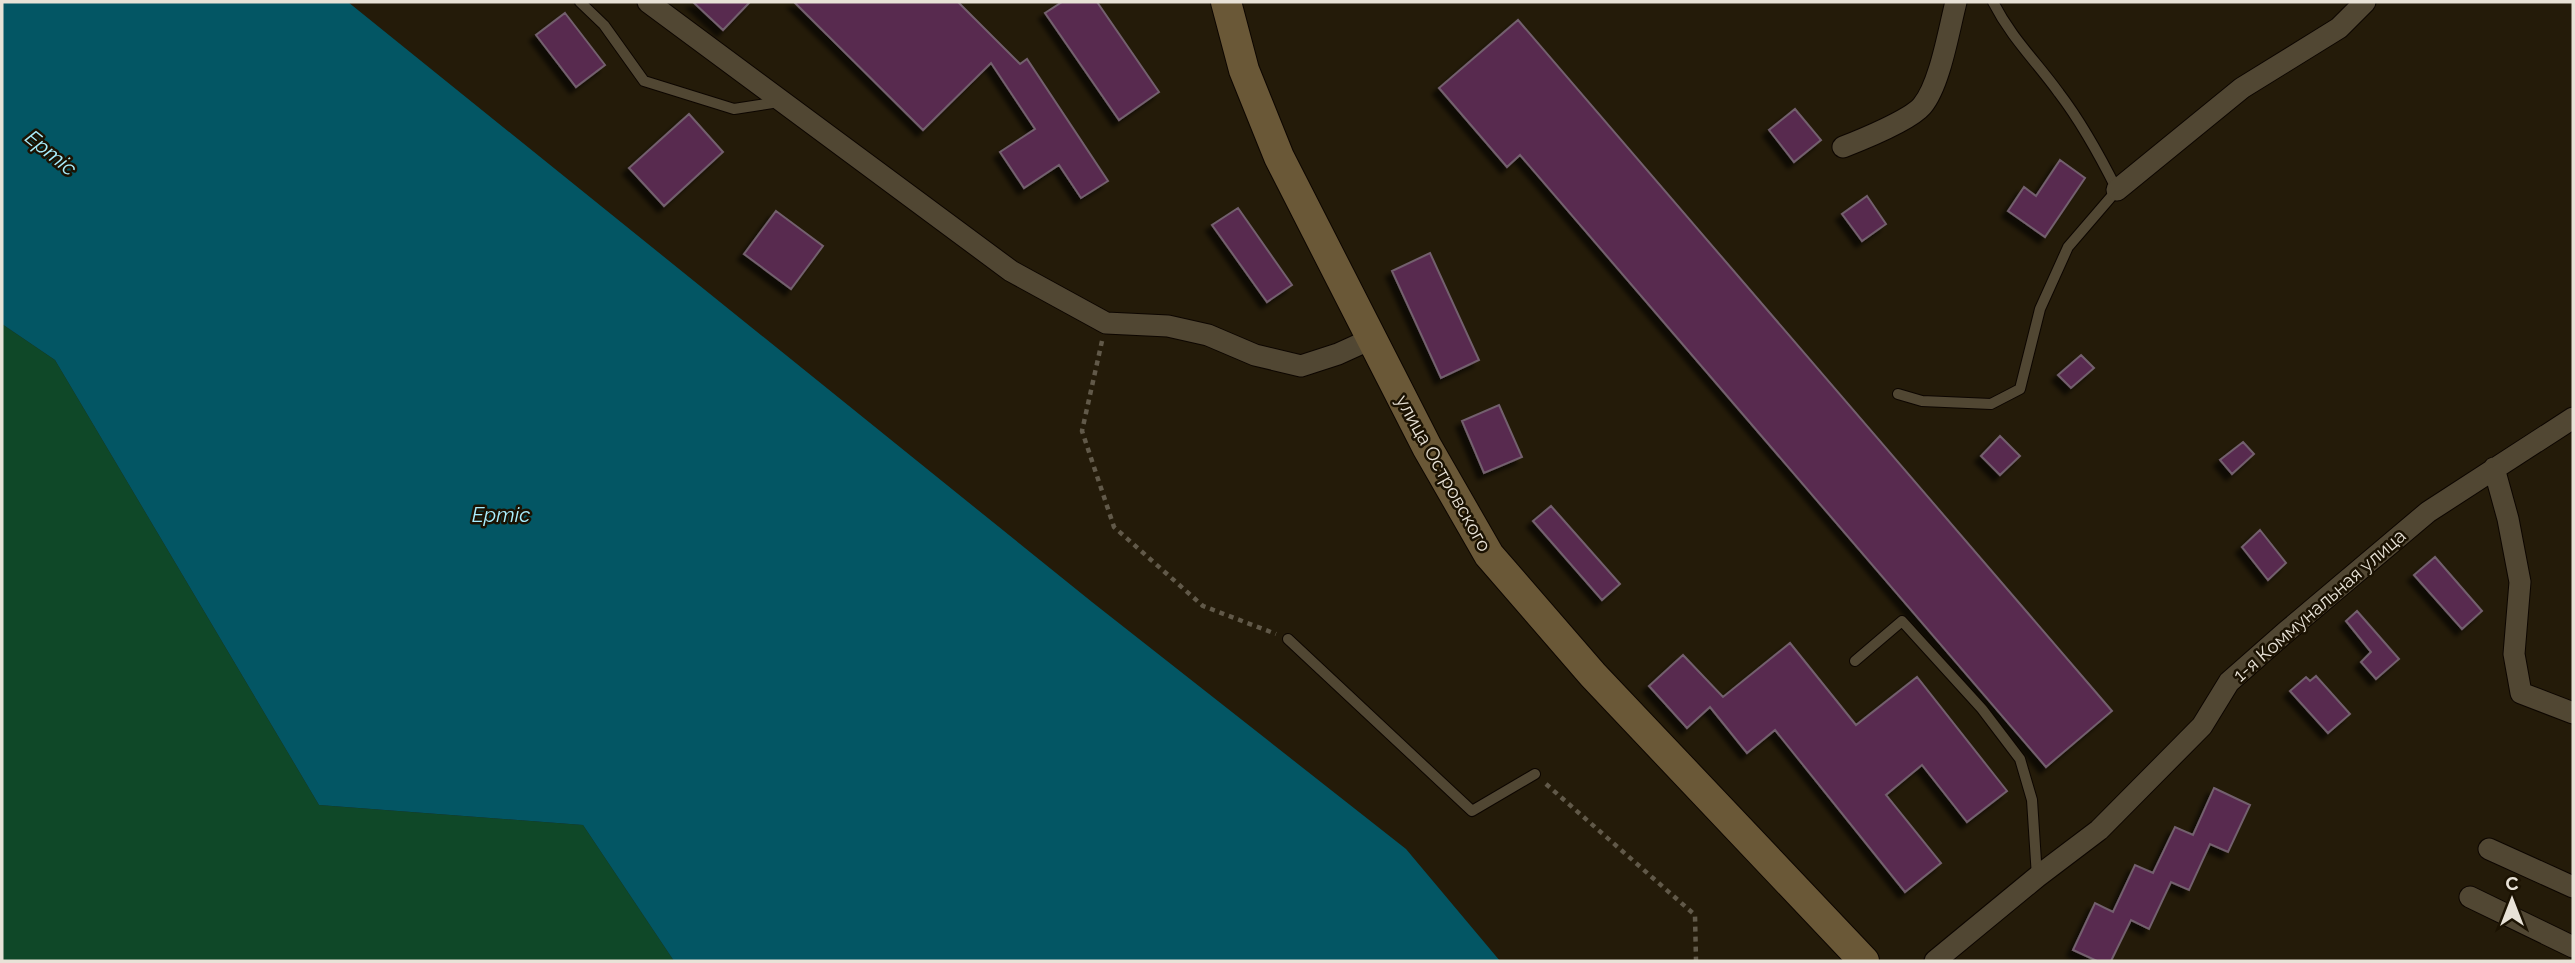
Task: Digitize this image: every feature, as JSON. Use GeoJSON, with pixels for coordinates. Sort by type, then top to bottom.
{"type":"FeatureCollection","features":[{"type":"Feature","properties":{"kind":"main road","name":"улица Островского"},"geometry":{"type":"LineString","coordinates":[[1226,2],[1244,70],[1279,157],[1427,447],[1489,555],[1593,675],[1864,961]]}},
{"type":"Feature","properties":{"kind":"street"},"geometry":{"type":"LineString","coordinates":[[648,2],[1011,271],[1106,323],[1168,326],[1208,335],[1255,355],[1301,366],[1338,354],[1371,339]]}},
{"type":"Feature","properties":{"kind":"street"},"geometry":{"type":"LineString","coordinates":[[1843,146],[1877,133],[1921,107],[1938,73],[1956,2]]}},
{"type":"Feature","properties":{"kind":"street"},"geometry":{"type":"LineString","coordinates":[[2117,190],[2172,148],[2242,88],[2339,28],[2365,2]]}},
{"type":"Feature","properties":{"kind":"street","name":"1-я Коммунальная улица"},"geometry":{"type":"LineString","coordinates":[[1936,961],[2108,821],[2202,726],[2229,682],[2258,656],[2428,512],[2573,418]]}},
{"type":"Feature","properties":{"kind":"street"},"geometry":{"type":"LineString","coordinates":[[2494,468],[2508,519],[2520,582],[2514,654],[2521,693],[2573,713]]}},
{"type":"Feature","properties":{"kind":"street"},"geometry":{"type":"LineString","coordinates":[[2489,849],[2573,887]]}},
{"type":"Feature","properties":{"kind":"street"},"geometry":{"type":"LineString","coordinates":[[2470,897],[2573,947]]}},
{"type":"Feature","properties":{"kind":"lane"},"geometry":{"type":"LineString","coordinates":[[580,2],[604,25],[644,81],[734,109],[785,101]]}},
{"type":"Feature","properties":{"kind":"lane"},"geometry":{"type":"LineString","coordinates":[[1898,394],[1922,401],[1991,404],[2020,388],[2040,309],[2068,247],[2117,190],[2092,140],[2058,91],[2022,49],[1993,2]]}},
{"type":"Feature","properties":{"kind":"lane"},"geometry":{"type":"LineString","coordinates":[[1855,661],[1902,621],[1982,709],[2020,759],[2032,800],[2038,877]]}},
{"type":"Feature","properties":{"kind":"lane"},"geometry":{"type":"LineString","coordinates":[[1288,639],[1472,811],[1535,774]]}},
{"type":"Feature","properties":{"kind":"path"},"geometry":{"type":"LineString","coordinates":[[1106,323],[1082,431],[1114,527],[1203,606],[1288,639]]}},
{"type":"Feature","properties":{"kind":"path"},"geometry":{"type":"LineString","coordinates":[[1535,774],[1695,915],[1696,961]]}},
{"type":"Feature","properties":{"kind":"green space"},"geometry":{"type":"Polygon","coordinates":[[[2,324],[55,360],[319,805],[583,825],[674,961],[2,961],[2,324]]]}},
{"type":"Feature","properties":{"kind":"water","name":"Ертіс"},"geometry":{"type":"Polygon","coordinates":[[[2,2],[348,2],[1092,602],[1406,849],[1500,961],[674,961],[583,825],[319,805],[55,360],[2,324],[2,2]]]}},
{"type":"Feature","properties":{"kind":"building"},"geometry":{"type":"Polygon","coordinates":[[[693,2],[750,2],[723,30],[693,2]]]}},
{"type":"Feature","properties":{"kind":"building"},"geometry":{"type":"Polygon","coordinates":[[[794,2],[958,2],[1020,64],[1027,59],[1108,181],[1081,198],[1059,165],[1024,188],[1000,152],[1035,129],[991,63],[923,130],[794,2]]]}},
{"type":"Feature","properties":{"kind":"building"},"geometry":{"type":"Polygon","coordinates":[[[1062,2],[1097,2],[1159,92],[1119,120],[1045,13],[1062,2]]]}},
{"type":"Feature","properties":{"kind":"building"},"geometry":{"type":"Polygon","coordinates":[[[565,13],[605,65],[576,87],[536,35],[565,13]]]}},
{"type":"Feature","properties":{"kind":"building"},"geometry":{"type":"Polygon","coordinates":[[[1518,20],[2112,711],[2046,767],[1520,155],[1507,167],[1439,88],[1518,20]]]}},
{"type":"Feature","properties":{"kind":"building"},"geometry":{"type":"Polygon","coordinates":[[[1795,109],[1821,140],[1794,162],[1769,130],[1795,109]]]}},
{"type":"Feature","properties":{"kind":"building"},"geometry":{"type":"Polygon","coordinates":[[[689,114],[723,152],[664,206],[629,168],[689,114]]]}},
{"type":"Feature","properties":{"kind":"building"},"geometry":{"type":"Polygon","coordinates":[[[2060,160],[2085,178],[2045,237],[2008,211],[2024,187],[2036,196],[2060,160]]]}},
{"type":"Feature","properties":{"kind":"building"},"geometry":{"type":"Polygon","coordinates":[[[1867,196],[1886,224],[1862,241],[1842,214],[1867,196]]]}},
{"type":"Feature","properties":{"kind":"building"},"geometry":{"type":"Polygon","coordinates":[[[1238,208],[1292,285],[1267,302],[1212,225],[1238,208]]]}},
{"type":"Feature","properties":{"kind":"building"},"geometry":{"type":"Polygon","coordinates":[[[776,211],[823,246],[791,289],[744,254],[776,211]]]}},
{"type":"Feature","properties":{"kind":"building"},"geometry":{"type":"Polygon","coordinates":[[[1430,253],[1479,360],[1441,378],[1392,271],[1430,253]]]}},
{"type":"Feature","properties":{"kind":"building"},"geometry":{"type":"Polygon","coordinates":[[[2081,355],[2094,368],[2071,388],[2058,375],[2081,355]]]}},
{"type":"Feature","properties":{"kind":"building"},"geometry":{"type":"Polygon","coordinates":[[[1499,405],[1522,457],[1484,473],[1462,421],[1499,405]]]}},
{"type":"Feature","properties":{"kind":"building"},"geometry":{"type":"Polygon","coordinates":[[[2000,436],[2020,456],[2000,475],[1981,456],[2000,436]]]}},
{"type":"Feature","properties":{"kind":"building"},"geometry":{"type":"Polygon","coordinates":[[[2243,442],[2254,454],[2232,474],[2220,460],[2243,442]]]}},
{"type":"Feature","properties":{"kind":"building"},"geometry":{"type":"Polygon","coordinates":[[[1551,506],[1620,584],[1602,600],[1533,521],[1551,506]]]}},
{"type":"Feature","properties":{"kind":"building"},"geometry":{"type":"Polygon","coordinates":[[[2260,530],[2286,563],[2268,580],[2242,547],[2260,530]]]}},
{"type":"Feature","properties":{"kind":"building"},"geometry":{"type":"Polygon","coordinates":[[[2435,557],[2482,611],[2462,629],[2414,575],[2435,557]]]}},
{"type":"Feature","properties":{"kind":"building"},"geometry":{"type":"Polygon","coordinates":[[[2357,611],[2399,659],[2376,679],[2361,662],[2371,652],[2346,621],[2357,611]]]}},
{"type":"Feature","properties":{"kind":"building"},"geometry":{"type":"Polygon","coordinates":[[[1790,643],[1856,725],[1917,677],[2007,791],[1967,822],[1922,765],[1886,795],[1941,863],[1905,892],[1775,730],[1747,753],[1710,707],[1687,728],[1649,686],[1683,655],[1723,697],[1790,643]]]}},
{"type":"Feature","properties":{"kind":"building"},"geometry":{"type":"Polygon","coordinates":[[[2316,676],[2350,714],[2328,733],[2290,691],[2306,677],[2310,681],[2316,676]]]}},
{"type":"Feature","properties":{"kind":"building"},"geometry":{"type":"Polygon","coordinates":[[[2214,788],[2250,805],[2228,852],[2210,844],[2189,890],[2171,882],[2149,929],[2131,920],[2111,961],[2097,961],[2073,950],[2095,903],[2113,912],[2135,865],[2153,873],[2175,827],[2193,835],[2214,788]]]}}]}
